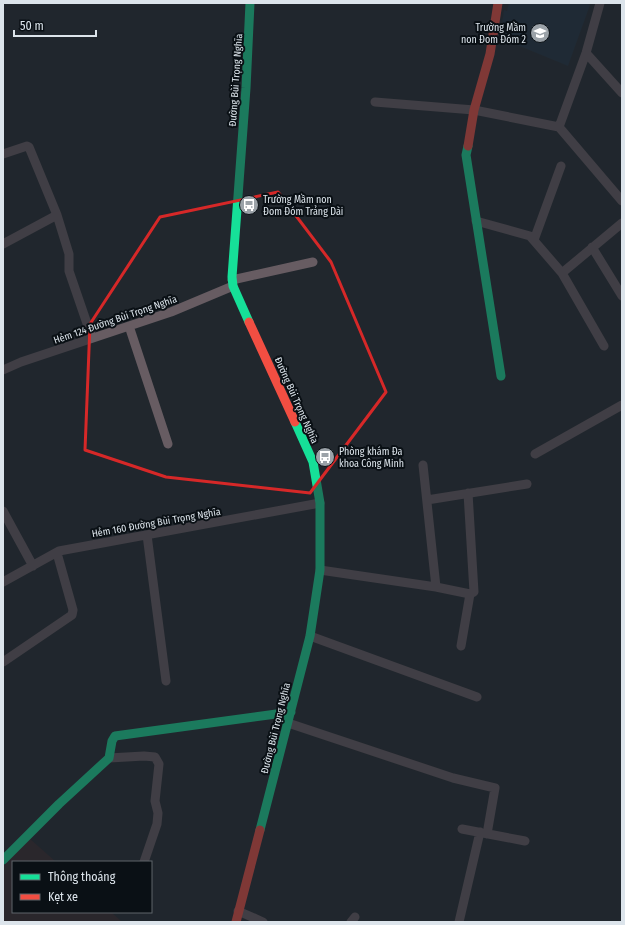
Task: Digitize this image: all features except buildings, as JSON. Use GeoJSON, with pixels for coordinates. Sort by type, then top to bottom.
{"type":"FeatureCollection","features":[{"type":"Feature","properties":{"kind":"street","name":"Đường Bùi Trọng Nghĩa"},"geometry":{"type":"LineString","coordinates":[[236,922],[310,636],[320,570],[321,528],[320,503],[312,462],[233,283],[250,3]]}},
{"type":"Feature","properties":{"kind":"street"},"geometry":{"type":"LineString","coordinates":[[498,3],[490,54],[474,110],[466,155],[501,376]]}},
{"type":"Feature","properties":{"kind":"street"},"geometry":{"type":"LineString","coordinates":[[559,127],[586,53],[600,3]]}},
{"type":"Feature","properties":{"kind":"street"},"geometry":{"type":"LineString","coordinates":[[586,53],[622,93]]}},
{"type":"Feature","properties":{"kind":"street"},"geometry":{"type":"LineString","coordinates":[[375,102],[474,110],[559,127],[622,201]]}},
{"type":"Feature","properties":{"kind":"street"},"geometry":{"type":"LineString","coordinates":[[3,154],[27,146],[29,147],[57,215],[69,254],[69,271],[92,338]]}},
{"type":"Feature","properties":{"kind":"street"},"geometry":{"type":"LineString","coordinates":[[534,240],[561,166]]}},
{"type":"Feature","properties":{"kind":"street"},"geometry":{"type":"LineString","coordinates":[[3,244],[57,215]]}},
{"type":"Feature","properties":{"kind":"street"},"geometry":{"type":"LineString","coordinates":[[476,221],[530,236],[562,273],[604,346]]}},
{"type":"Feature","properties":{"kind":"street"},"geometry":{"type":"LineString","coordinates":[[562,273],[622,223]]}},
{"type":"Feature","properties":{"kind":"street"},"geometry":{"type":"LineString","coordinates":[[592,247],[622,296]]}},
{"type":"Feature","properties":{"kind":"street","name":"Hẻm 124 Đường Bùi Trọng Nghĩa"},"geometry":{"type":"LineString","coordinates":[[3,370],[21,362],[170,312],[233,283],[313,262]]}},
{"type":"Feature","properties":{"kind":"street"},"geometry":{"type":"LineString","coordinates":[[129,326],[168,444]]}},
{"type":"Feature","properties":{"kind":"street"},"geometry":{"type":"LineString","coordinates":[[535,454],[622,405]]}},
{"type":"Feature","properties":{"kind":"street"},"geometry":{"type":"LineString","coordinates":[[423,465],[436,587]]}},
{"type":"Feature","properties":{"kind":"street"},"geometry":{"type":"LineString","coordinates":[[427,500],[527,484]]}},
{"type":"Feature","properties":{"kind":"street"},"geometry":{"type":"LineString","coordinates":[[461,646],[470,594],[474,592],[468,493]]}},
{"type":"Feature","properties":{"kind":"street","name":"Hẻm 160 Đường Bùi Trọng Nghĩa"},"geometry":{"type":"LineString","coordinates":[[3,582],[59,551],[320,503]]}},
{"type":"Feature","properties":{"kind":"street"},"geometry":{"type":"LineString","coordinates":[[3,511],[33,566]]}},
{"type":"Feature","properties":{"kind":"street"},"geometry":{"type":"LineString","coordinates":[[147,535],[166,681]]}},
{"type":"Feature","properties":{"kind":"street"},"geometry":{"type":"LineString","coordinates":[[3,662],[72,615],[74,610],[57,553]]}},
{"type":"Feature","properties":{"kind":"street"},"geometry":{"type":"LineString","coordinates":[[320,570],[436,587],[470,594]]}},
{"type":"Feature","properties":{"kind":"street"},"geometry":{"type":"LineString","coordinates":[[310,636],[477,697]]}},
{"type":"Feature","properties":{"kind":"street"},"geometry":{"type":"LineString","coordinates":[[3,860],[58,804],[109,758],[111,754],[112,737],[291,712]]}},
{"type":"Feature","properties":{"kind":"street"},"geometry":{"type":"LineString","coordinates":[[288,723],[453,778],[495,788],[459,922]]}},
{"type":"Feature","properties":{"kind":"street"},"geometry":{"type":"LineString","coordinates":[[109,758],[144,756],[155,757],[159,764],[155,801],[158,813],[157,824],[144,861]]}},
{"type":"Feature","properties":{"kind":"street"},"geometry":{"type":"LineString","coordinates":[[462,829],[524,841]]}},
{"type":"Feature","properties":{"kind":"street"},"geometry":{"type":"LineString","coordinates":[[238,910],[263,922]]}},
{"type":"Feature","properties":{"kind":"highlighted area"},"geometry":{"type":"Polygon","coordinates":[[[278,192],[331,262],[386,392],[310,493],[166,477],[85,450],[90,324],[160,217],[278,192]]]}},
{"type":"Feature","properties":{"kind":"shaded area","name":"Trường Mầm non Đom Đóm 2"},"geometry":{"type":"Polygon","coordinates":[[[509,3],[586,3],[590,5],[568,66],[500,38],[504,10],[507,11],[509,3]]]}},
{"type":"Feature","properties":{"kind":"shaded area"},"geometry":{"type":"Polygon","coordinates":[[[30,839],[55,861],[12,861],[12,913],[112,913],[122,922],[3,922],[3,866],[30,839]]]}},
{"type":"Feature","properties":{"kind":"traffic: fast"},"geometry":{"type":"LineString","coordinates":[[249,322],[233,286],[232,277],[246,88],[250,3]]}},
{"type":"Feature","properties":{"kind":"traffic: fast"},"geometry":{"type":"LineString","coordinates":[[468,146],[466,155],[501,376]]}},
{"type":"Feature","properties":{"kind":"traffic: fast"},"geometry":{"type":"LineString","coordinates":[[260,830],[310,636],[320,570],[320,503],[313,462],[295,422]]}},
{"type":"Feature","properties":{"kind":"traffic: fast"},"geometry":{"type":"LineString","coordinates":[[3,860],[59,804],[109,758],[112,741],[115,736],[291,712]]}},
{"type":"Feature","properties":{"kind":"traffic: jam"},"geometry":{"type":"LineString","coordinates":[[468,146],[474,110],[490,54],[498,3]]}},
{"type":"Feature","properties":{"kind":"traffic: jam"},"geometry":{"type":"LineString","coordinates":[[249,322],[295,422]]}},
{"type":"Feature","properties":{"kind":"traffic: jam"},"geometry":{"type":"LineString","coordinates":[[236,922],[260,830]]}},
{"type":"Feature","properties":{"kind":"place","name":"Trường Mầm non Đom Đóm 2"},"geometry":{"type":"Point","coordinates":[540,33]}},
{"type":"Feature","properties":{"kind":"place","name":"Trường Mầm non Đom Đóm Trảng Dài"},"geometry":{"type":"Point","coordinates":[249,205]}},
{"type":"Feature","properties":{"kind":"place","name":"Phòng khám Đa khoa Công Minh"},"geometry":{"type":"Point","coordinates":[325,457]}}]}
